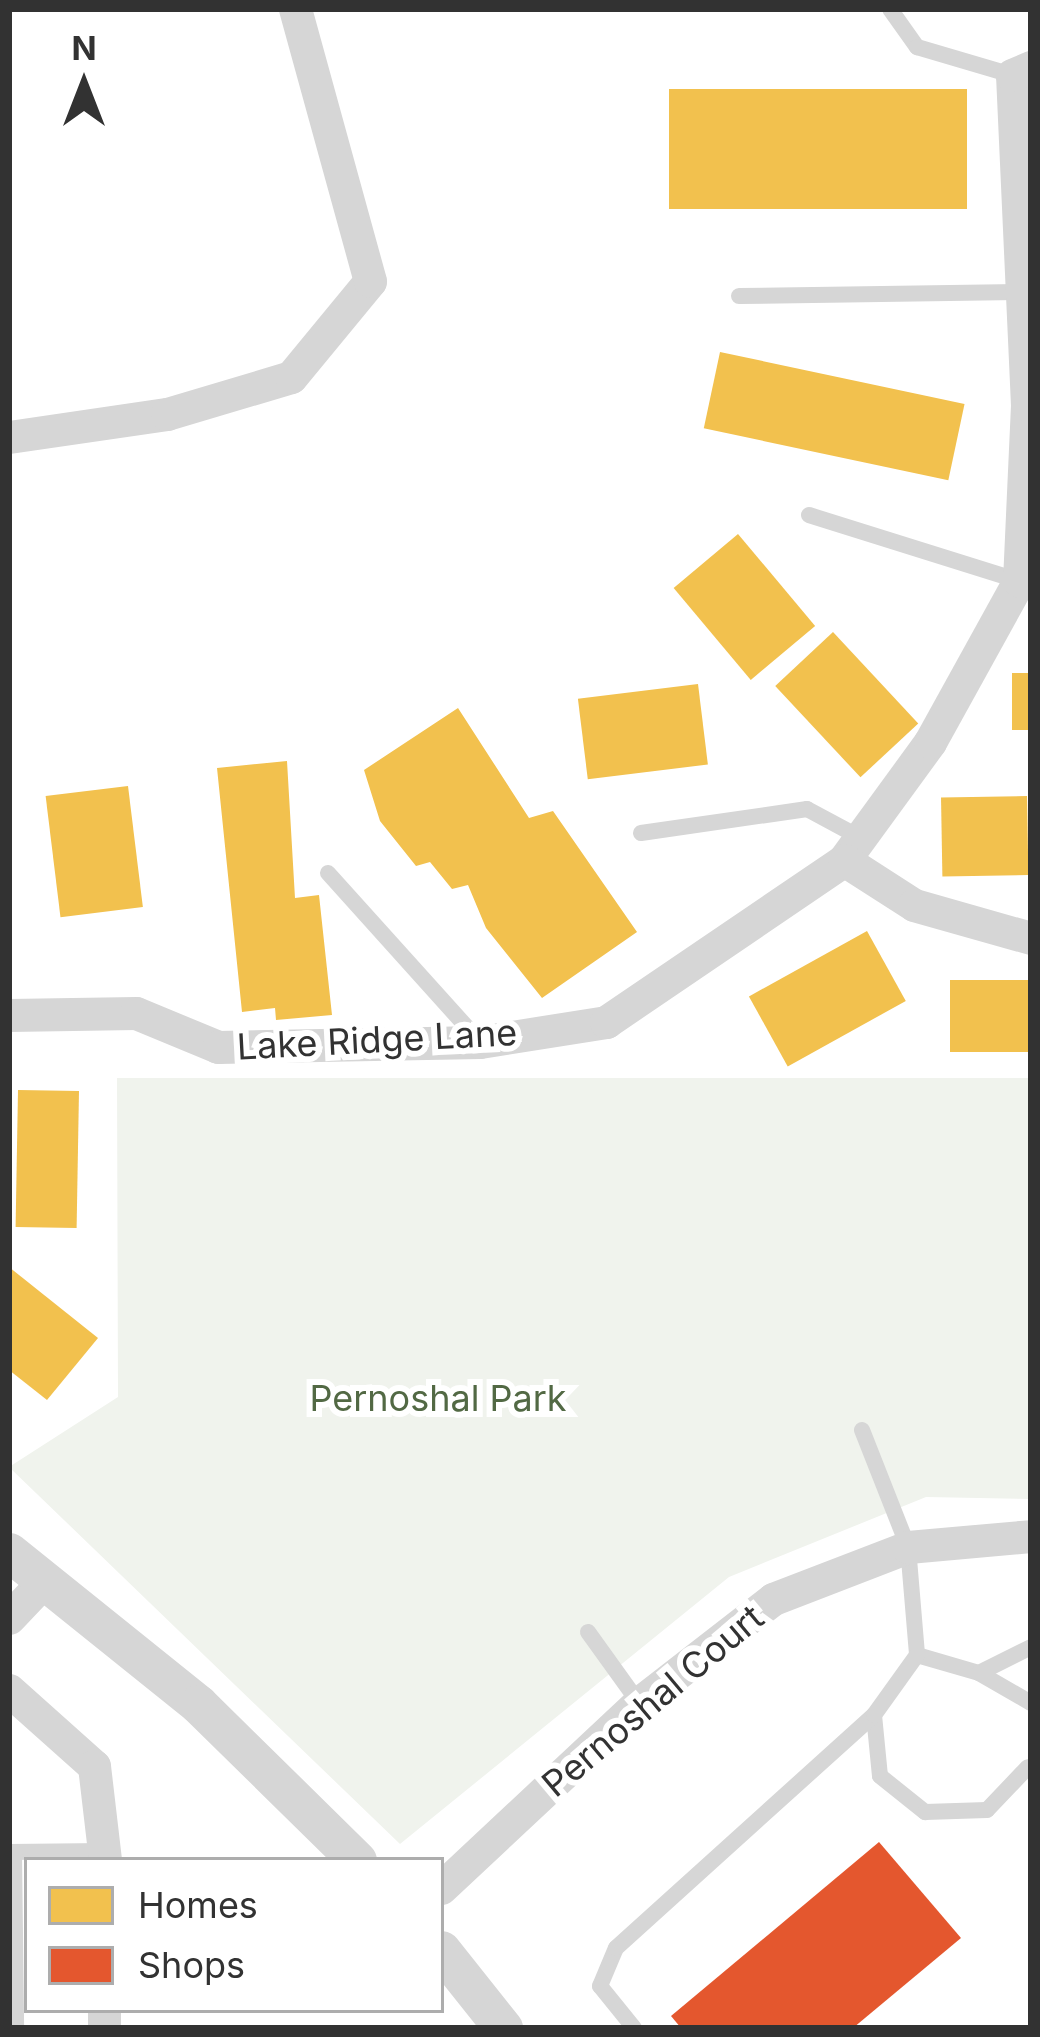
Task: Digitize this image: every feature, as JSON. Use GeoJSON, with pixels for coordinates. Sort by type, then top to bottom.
{"type":"FeatureCollection","features":[{"type":"Feature","properties":{"kind":"street"},"geometry":{"type":"LineString","coordinates":[[9,437],[167,414],[291,377],[370,281],[295,9]]}},
{"type":"Feature","properties":{"kind":"street","name":"Lake Ridge Lane"},"geometry":{"type":"LineString","coordinates":[[9,1015],[136,1013],[218,1047],[480,1042],[605,1022],[852,849],[930,742],[1019,581],[1029,405],[1022,71]]}},
{"type":"Feature","properties":{"kind":"street"},"geometry":{"type":"LineString","coordinates":[[852,849],[914,905],[1031,938]]}},
{"type":"Feature","properties":{"kind":"street","name":"Pernoshal Court"},"geometry":{"type":"LineString","coordinates":[[444,1885],[639,1703],[773,1599],[908,1546],[1031,1536]]}},
{"type":"Feature","properties":{"kind":"street"},"geometry":{"type":"LineString","coordinates":[[9,1552],[198,1704],[354,1857]]}},
{"type":"Feature","properties":{"kind":"street"},"geometry":{"type":"LineString","coordinates":[[9,1618],[42,1582]]}},
{"type":"Feature","properties":{"kind":"street"},"geometry":{"type":"LineString","coordinates":[[9,1690],[94,1766],[105,1856]]}},
{"type":"Feature","properties":{"kind":"street"},"geometry":{"type":"LineString","coordinates":[[444,1954],[503,2028]]}},
{"type":"Feature","properties":{"kind":"lane"},"geometry":{"type":"LineString","coordinates":[[890,9],[917,47],[1022,71]]}},
{"type":"Feature","properties":{"kind":"lane"},"geometry":{"type":"LineString","coordinates":[[739,296],[1024,292]]}},
{"type":"Feature","properties":{"kind":"lane"},"geometry":{"type":"LineString","coordinates":[[809,515],[1019,581]]}},
{"type":"Feature","properties":{"kind":"lane"},"geometry":{"type":"LineString","coordinates":[[641,833],[807,808],[852,849]]}},
{"type":"Feature","properties":{"kind":"lane"},"geometry":{"type":"LineString","coordinates":[[328,873],[480,1042]]}},
{"type":"Feature","properties":{"kind":"lane"},"geometry":{"type":"LineString","coordinates":[[634,2028],[600,1986],[616,1948],[874,1715],[917,1655],[908,1546],[862,1430]]}},
{"type":"Feature","properties":{"kind":"lane"},"geometry":{"type":"LineString","coordinates":[[588,1632],[639,1703]]}},
{"type":"Feature","properties":{"kind":"lane"},"geometry":{"type":"LineString","coordinates":[[979,1673],[1031,1647]]}},
{"type":"Feature","properties":{"kind":"lane"},"geometry":{"type":"LineString","coordinates":[[917,1655],[979,1673],[1031,1703]]}},
{"type":"Feature","properties":{"kind":"lane"},"geometry":{"type":"LineString","coordinates":[[874,1715],[880,1776],[925,1811],[987,1810],[1028,1767]]}},
{"type":"Feature","properties":{"kind":"lane"},"geometry":{"type":"LineString","coordinates":[[16,2028],[12,1852],[105,1856]]}},
{"type":"Feature","properties":{"kind":"green space","name":"Pernoshal Park"},"geometry":{"type":"Polygon","coordinates":[[[117,1078],[1031,1078],[1031,1499],[926,1497],[729,1577],[400,1844],[9,1467],[118,1397],[117,1078]]]}},
{"type":"Feature","properties":{"kind":"building: Homes"},"geometry":{"type":"Polygon","coordinates":[[[669,89],[967,89],[967,209],[669,209],[669,89]]]}},
{"type":"Feature","properties":{"kind":"building: Homes"},"geometry":{"type":"Polygon","coordinates":[[[720,352],[965,404],[948,480],[704,428],[720,352]]]}},
{"type":"Feature","properties":{"kind":"building: Homes"},"geometry":{"type":"Polygon","coordinates":[[[738,534],[815,626],[751,680],[674,588],[738,534]]]}},
{"type":"Feature","properties":{"kind":"building: Homes"},"geometry":{"type":"Polygon","coordinates":[[[833,632],[918,723],[860,777],[775,686],[833,632]]]}},
{"type":"Feature","properties":{"kind":"building: Homes"},"geometry":{"type":"Polygon","coordinates":[[[1012,673],[1031,673],[1031,730],[1012,730],[1012,673]]]}},
{"type":"Feature","properties":{"kind":"building: Homes"},"geometry":{"type":"Polygon","coordinates":[[[698,684],[708,764],[588,779],[578,699],[698,684]]]}},
{"type":"Feature","properties":{"kind":"building: Homes"},"geometry":{"type":"Polygon","coordinates":[[[458,708],[529,818],[553,811],[637,932],[542,998],[486,928],[468,885],[452,889],[430,862],[416,866],[380,821],[364,770],[458,708]]]}},
{"type":"Feature","properties":{"kind":"building: Homes"},"geometry":{"type":"Polygon","coordinates":[[[287,761],[295,898],[319,895],[332,1015],[276,1020],[275,1008],[242,1012],[217,768],[287,761]]]}},
{"type":"Feature","properties":{"kind":"building: Homes"},"geometry":{"type":"Polygon","coordinates":[[[128,786],[143,907],[60,917],[46,796],[128,786]]]}},
{"type":"Feature","properties":{"kind":"building: Homes"},"geometry":{"type":"Polygon","coordinates":[[[1027,796],[1028,875],[942,876],[941,798],[1027,796]]]}},
{"type":"Feature","properties":{"kind":"building: Homes"},"geometry":{"type":"Polygon","coordinates":[[[867,931],[906,1001],[788,1066],[749,996],[867,931]]]}},
{"type":"Feature","properties":{"kind":"building: Homes"},"geometry":{"type":"Polygon","coordinates":[[[950,980],[1031,980],[1031,1052],[950,1052],[950,980]]]}},
{"type":"Feature","properties":{"kind":"building: Homes"},"geometry":{"type":"Polygon","coordinates":[[[18,1090],[79,1091],[77,1228],[16,1227],[18,1090]]]}},
{"type":"Feature","properties":{"kind":"building: Homes"},"geometry":{"type":"Polygon","coordinates":[[[9,1267],[98,1338],[47,1400],[9,1370],[9,1267]]]}},
{"type":"Feature","properties":{"kind":"building: Shops"},"geometry":{"type":"Polygon","coordinates":[[[879,1842],[961,1938],[853,2028],[681,2028],[671,2016],[879,1842]]]}}]}
